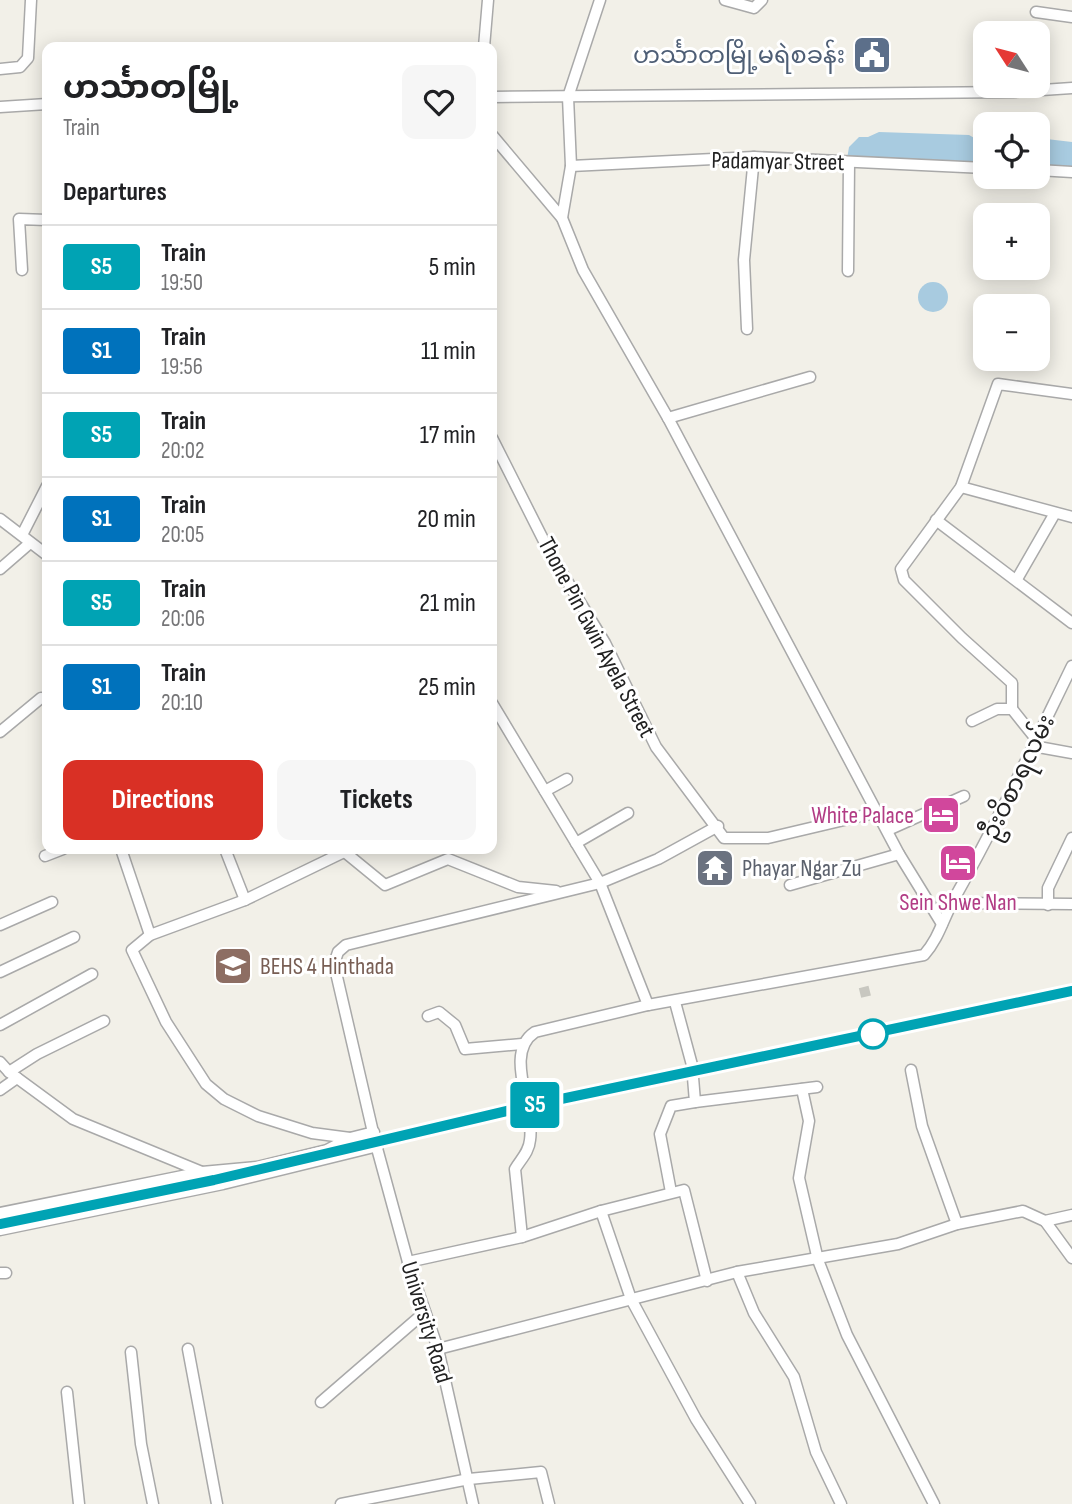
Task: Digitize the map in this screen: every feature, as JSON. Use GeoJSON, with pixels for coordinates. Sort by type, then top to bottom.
{"type":"FeatureCollection","features":[{"type":"Feature","properties":{"kind":"street"},"geometry":{"type":"LineString","coordinates":[[0,69],[20,67],[28,58],[31,0]]}},
{"type":"Feature","properties":{"kind":"street"},"geometry":{"type":"LineString","coordinates":[[484,42],[488,0]]}},
{"type":"Feature","properties":{"kind":"street"},"geometry":{"type":"LineString","coordinates":[[562,218],[571,166],[568,97],[600,0]]}},
{"type":"Feature","properties":{"kind":"street"},"geometry":{"type":"LineString","coordinates":[[725,0],[754,8],[762,0]]}},
{"type":"Feature","properties":{"kind":"street"},"geometry":{"type":"LineString","coordinates":[[1036,12],[1072,17]]}},
{"type":"Feature","properties":{"kind":"street"},"geometry":{"type":"LineString","coordinates":[[497,97],[1013,92],[1072,88]]}},
{"type":"Feature","properties":{"kind":"street"},"geometry":{"type":"LineString","coordinates":[[0,107],[42,104]]}},
{"type":"Feature","properties":{"kind":"street"},"geometry":{"type":"LineString","coordinates":[[497,142],[562,218],[583,270],[668,418],[899,854],[942,924]]}},
{"type":"Feature","properties":{"kind":"street"},"geometry":{"type":"LineString","coordinates":[[747,329],[744,260],[754,157]]}},
{"type":"Feature","properties":{"kind":"street","name":"Padamyar Street"},"geometry":{"type":"LineString","coordinates":[[571,166],[754,157],[973,168]]}},
{"type":"Feature","properties":{"kind":"street"},"geometry":{"type":"LineString","coordinates":[[848,271],[849,163]]}},
{"type":"Feature","properties":{"kind":"street"},"geometry":{"type":"LineString","coordinates":[[1050,171],[1072,172]]}},
{"type":"Feature","properties":{"kind":"street"},"geometry":{"type":"LineString","coordinates":[[22,270],[19,219],[42,219]]}},
{"type":"Feature","properties":{"kind":"street"},"geometry":{"type":"LineString","coordinates":[[668,418],[810,377]]}},
{"type":"Feature","properties":{"kind":"street"},"geometry":{"type":"LineString","coordinates":[[1072,394],[998,384],[961,487],[901,569],[901,574],[962,638],[1012,683],[1012,709],[1035,742],[1072,753]]}},
{"type":"Feature","properties":{"kind":"street","name":"Thone Pin Gwin Ayela Street"},"geometry":{"type":"LineString","coordinates":[[497,448],[550,553],[605,643],[656,747],[718,826]]}},
{"type":"Feature","properties":{"kind":"street"},"geometry":{"type":"LineString","coordinates":[[961,487],[1072,517]]}},
{"type":"Feature","properties":{"kind":"street"},"geometry":{"type":"LineString","coordinates":[[0,569],[26,539],[42,499]]}},
{"type":"Feature","properties":{"kind":"street"},"geometry":{"type":"LineString","coordinates":[[1017,579],[1055,513]]}},
{"type":"Feature","properties":{"kind":"street"},"geometry":{"type":"LineString","coordinates":[[0,519],[42,551]]}},
{"type":"Feature","properties":{"kind":"street"},"geometry":{"type":"LineString","coordinates":[[936,520],[1072,623]]}},
{"type":"Feature","properties":{"kind":"street","name":"ဦးဝိစာရလမ်း"},"geometry":{"type":"LineString","coordinates":[[522,1044],[535,1032],[648,1005],[924,955],[935,942],[952,904],[987,843],[1072,666]]}},
{"type":"Feature","properties":{"kind":"street"},"geometry":{"type":"LineString","coordinates":[[0,732],[41,698]]}},
{"type":"Feature","properties":{"kind":"street"},"geometry":{"type":"LineString","coordinates":[[972,721],[997,709],[1012,709]]}},
{"type":"Feature","properties":{"kind":"street"},"geometry":{"type":"LineString","coordinates":[[497,712],[600,883],[648,1005]]}},
{"type":"Feature","properties":{"kind":"street"},"geometry":{"type":"LineString","coordinates":[[545,790],[567,779]]}},
{"type":"Feature","properties":{"kind":"street"},"geometry":{"type":"LineString","coordinates":[[888,830],[964,796]]}},
{"type":"Feature","properties":{"kind":"street"},"geometry":{"type":"LineString","coordinates":[[718,826],[724,838],[768,838],[878,812]]}},
{"type":"Feature","properties":{"kind":"street"},"geometry":{"type":"LineString","coordinates":[[576,843],[628,813]]}},
{"type":"Feature","properties":{"kind":"street","name":"University Road"},"geometry":{"type":"LineString","coordinates":[[473,1504],[438,1349],[408,1262],[376,1139],[334,964],[338,952],[346,945],[360,940],[600,883],[658,859],[718,826]]}},
{"type":"Feature","properties":{"kind":"street"},"geometry":{"type":"LineString","coordinates":[[1048,905],[1048,888],[1072,838]]}},
{"type":"Feature","properties":{"kind":"street"},"geometry":{"type":"LineString","coordinates":[[45,856],[50,854]]}},
{"type":"Feature","properties":{"kind":"street"},"geometry":{"type":"LineString","coordinates":[[123,854],[150,935]]}},
{"type":"Feature","properties":{"kind":"street"},"geometry":{"type":"LineString","coordinates":[[227,854],[245,900]]}},
{"type":"Feature","properties":{"kind":"street"},"geometry":{"type":"LineString","coordinates":[[335,854],[245,900],[150,935],[132,950],[166,1022],[206,1084],[224,1099],[258,1116],[312,1133],[376,1139]]}},
{"type":"Feature","properties":{"kind":"street"},"geometry":{"type":"LineString","coordinates":[[345,854],[385,886],[447,859],[518,887],[565,892]]}},
{"type":"Feature","properties":{"kind":"street"},"geometry":{"type":"LineString","coordinates":[[790,885],[899,854]]}},
{"type":"Feature","properties":{"kind":"street"},"geometry":{"type":"LineString","coordinates":[[0,925],[52,902]]}},
{"type":"Feature","properties":{"kind":"street"},"geometry":{"type":"LineString","coordinates":[[952,904],[1072,904]]}},
{"type":"Feature","properties":{"kind":"street"},"geometry":{"type":"LineString","coordinates":[[0,972],[74,937]]}},
{"type":"Feature","properties":{"kind":"street"},"geometry":{"type":"LineString","coordinates":[[0,1024],[92,974]]}},
{"type":"Feature","properties":{"kind":"street"},"geometry":{"type":"LineString","coordinates":[[676,1002],[692,1065],[695,1102]]}},
{"type":"Feature","properties":{"kind":"street"},"geometry":{"type":"LineString","coordinates":[[428,1016],[439,1013],[455,1024],[465,1049],[522,1044],[519,1055],[530,1111],[531,1136],[528,1151],[515,1169],[522,1237]]}},
{"type":"Feature","properties":{"kind":"street"},"geometry":{"type":"LineString","coordinates":[[0,1090],[37,1054],[104,1021]]}},
{"type":"Feature","properties":{"kind":"street"},"geometry":{"type":"LineString","coordinates":[[0,1062],[13,1075],[73,1119],[202,1172]]}},
{"type":"Feature","properties":{"kind":"street"},"geometry":{"type":"LineString","coordinates":[[911,1070],[922,1126],[957,1224]]}},
{"type":"Feature","properties":{"kind":"street"},"geometry":{"type":"LineString","coordinates":[[671,1192],[660,1134],[671,1106],[817,1087]]}},
{"type":"Feature","properties":{"kind":"street"},"geometry":{"type":"LineString","coordinates":[[802,1089],[809,1121],[799,1178],[818,1260],[847,1335],[934,1504]]}},
{"type":"Feature","properties":{"kind":"street"},"geometry":{"type":"LineString","coordinates":[[0,1213],[29,1210],[202,1172],[257,1167],[327,1150],[350,1138]]}},
{"type":"Feature","properties":{"kind":"street"},"geometry":{"type":"LineString","coordinates":[[0,1230],[223,1184],[376,1139]]}},
{"type":"Feature","properties":{"kind":"street"},"geometry":{"type":"LineString","coordinates":[[408,1262],[522,1237],[601,1211],[684,1190],[707,1281]]}},
{"type":"Feature","properties":{"kind":"street"},"geometry":{"type":"LineString","coordinates":[[438,1349],[737,1272],[898,1244],[957,1224],[1023,1210],[1045,1221],[1072,1258]]}},
{"type":"Feature","properties":{"kind":"street"},"geometry":{"type":"LineString","coordinates":[[601,1211],[631,1299],[695,1419],[750,1504]]}},
{"type":"Feature","properties":{"kind":"street"},"geometry":{"type":"LineString","coordinates":[[1045,1221],[1072,1215]]}},
{"type":"Feature","properties":{"kind":"street"},"geometry":{"type":"LineString","coordinates":[[737,1272],[754,1313],[794,1377],[816,1452],[841,1504]]}},
{"type":"Feature","properties":{"kind":"street"},"geometry":{"type":"LineString","coordinates":[[321,1402],[425,1312]]}},
{"type":"Feature","properties":{"kind":"street"},"geometry":{"type":"LineString","coordinates":[[188,1349],[218,1504]]}},
{"type":"Feature","properties":{"kind":"street"},"geometry":{"type":"LineString","coordinates":[[131,1352],[141,1444],[152,1504]]}},
{"type":"Feature","properties":{"kind":"street"},"geometry":{"type":"LineString","coordinates":[[67,1392],[79,1504]]}},
{"type":"Feature","properties":{"kind":"street"},"geometry":{"type":"LineString","coordinates":[[341,1504],[392,1500],[469,1479],[541,1472],[549,1504]]}},
{"type":"Feature","properties":{"kind":"water"},"geometry":{"type":"Polygon","coordinates":[[[879,132],[969,135],[973,137],[973,171],[881,164],[863,167],[855,165],[847,159],[849,147],[859,137],[868,137],[879,132]]]}},
{"type":"Feature","properties":{"kind":"water"},"geometry":{"type":"Polygon","coordinates":[[[1050,139],[1072,142],[1072,178],[1050,177],[1050,139]]]}},
{"type":"Feature","properties":{"kind":"water"},"geometry":{"type":"Polygon","coordinates":[[[933,282],[939,283],[947,291],[947,303],[939,311],[933,312],[927,311],[919,303],[918,297],[919,291],[927,283],[933,282]]]}},
{"type":"Feature","properties":{"kind":"tunnel"},"geometry":{"type":"LineString","coordinates":[[860,993],[872,990]]}},
{"type":"Feature","properties":{"kind":"railway"},"geometry":{"type":"LineString","coordinates":[[0,1224],[214,1180],[529,1106],[1072,991]]}},
{"type":"Feature","properties":{"kind":"train","name":"S5"},"geometry":{"type":"LineString","coordinates":[[0,1224],[214,1180],[528,1106],[1072,991]]}},
{"type":"Feature","properties":{"kind":"place","name":"ဟင်္သာတမြို့မရဲစခန်း"},"geometry":{"type":"Point","coordinates":[872,55]}},
{"type":"Feature","properties":{"kind":"place","name":"White Palace"},"geometry":{"type":"Point","coordinates":[941,815]}},
{"type":"Feature","properties":{"kind":"place","name":"Sein Shwe Nan"},"geometry":{"type":"Point","coordinates":[958,863]}},
{"type":"Feature","properties":{"kind":"place","name":"Phayar Ngar Zu"},"geometry":{"type":"Point","coordinates":[715,868]}},
{"type":"Feature","properties":{"kind":"place","name":"BEHS 4 Hinthada"},"geometry":{"type":"Point","coordinates":[233,966]}}]}
